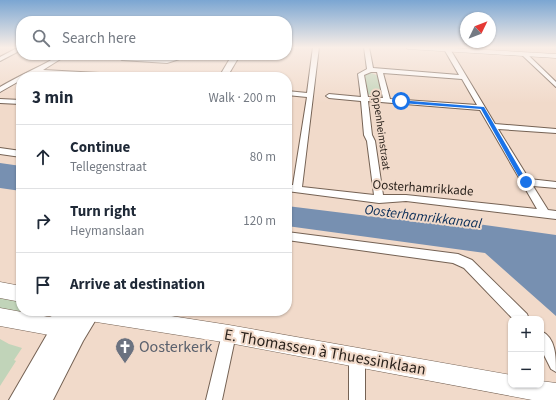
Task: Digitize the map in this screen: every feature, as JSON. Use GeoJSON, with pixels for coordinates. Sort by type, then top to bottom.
{"type":"FeatureCollection","features":[{"type":"Feature","properties":{"kind":"main road"},"geometry":{"type":"LineString","coordinates":[[21,400],[56,338],[80,316]]}},
{"type":"Feature","properties":{"kind":"main road"},"geometry":{"type":"LineString","coordinates":[[42,400],[76,334],[82,316]]}},
{"type":"Feature","properties":{"kind":"street"},"geometry":{"type":"LineString","coordinates":[[37,71],[46,66]]}},
{"type":"Feature","properties":{"kind":"street"},"geometry":{"type":"LineString","coordinates":[[292,189],[310,95],[314,66]]}},
{"type":"Feature","properties":{"kind":"street"},"geometry":{"type":"LineString","coordinates":[[369,66],[370,70],[462,77]]}},
{"type":"Feature","properties":{"kind":"street"},"geometry":{"type":"LineString","coordinates":[[456,66],[483,108],[492,126],[545,214]]}},
{"type":"Feature","properties":{"kind":"street"},"geometry":{"type":"LineString","coordinates":[[538,66],[553,79],[556,85]]}},
{"type":"Feature","properties":{"kind":"street","name":"Oppenheimstraat"},"geometry":{"type":"LineString","coordinates":[[370,70],[362,74],[365,99],[364,103],[379,199]]}},
{"type":"Feature","properties":{"kind":"street"},"geometry":{"type":"LineString","coordinates":[[37,71],[65,72]]}},
{"type":"Feature","properties":{"kind":"street","name":"Oppenheimstraat"},"geometry":{"type":"LineString","coordinates":[[380,71],[387,100]]}},
{"type":"Feature","properties":{"kind":"street"},"geometry":{"type":"LineString","coordinates":[[0,90],[3,85],[16,79]]}},
{"type":"Feature","properties":{"kind":"street"},"geometry":{"type":"LineString","coordinates":[[292,93],[310,95]]}},
{"type":"Feature","properties":{"kind":"street"},"geometry":{"type":"LineString","coordinates":[[329,96],[483,108]]}},
{"type":"Feature","properties":{"kind":"street"},"geometry":{"type":"LineString","coordinates":[[0,101],[16,102]]}},
{"type":"Feature","properties":{"kind":"street"},"geometry":{"type":"LineString","coordinates":[[492,126],[556,131]]}},
{"type":"Feature","properties":{"kind":"street"},"geometry":{"type":"LineString","coordinates":[[0,151],[16,153]]}},
{"type":"Feature","properties":{"kind":"street"},"geometry":{"type":"LineString","coordinates":[[526,182],[556,185]]}},
{"type":"Feature","properties":{"kind":"street","name":"Oosterhamrikkade"},"geometry":{"type":"LineString","coordinates":[[292,189],[379,199],[406,198],[556,215]]}},
{"type":"Feature","properties":{"kind":"street"},"geometry":{"type":"LineString","coordinates":[[292,237],[454,258],[468,264],[519,316]]}},
{"type":"Feature","properties":{"kind":"street"},"geometry":{"type":"LineString","coordinates":[[0,290],[16,293]]}},
{"type":"Feature","properties":{"kind":"street"},"geometry":{"type":"LineString","coordinates":[[0,317],[49,326],[75,316]]}},
{"type":"Feature","properties":{"kind":"street","name":"E. Thomassen à Thuessinklaan"},"geometry":{"type":"LineString","coordinates":[[127,316],[556,394]]}},
{"type":"Feature","properties":{"kind":"street"},"geometry":{"type":"LineString","coordinates":[[214,400],[230,334]]}},
{"type":"Feature","properties":{"kind":"street"},"geometry":{"type":"LineString","coordinates":[[544,341],[556,364]]}},
{"type":"Feature","properties":{"kind":"street"},"geometry":{"type":"LineString","coordinates":[[357,400],[358,358]]}},
{"type":"Feature","properties":{"kind":"green space"},"geometry":{"type":"Polygon","coordinates":[[[369,72],[379,76],[383,95],[375,97],[368,94],[364,75],[369,72]]]}},
{"type":"Feature","properties":{"kind":"green space"},"geometry":{"type":"Polygon","coordinates":[[[0,295],[16,298],[16,315],[0,312],[0,295]]]}},
{"type":"Feature","properties":{"kind":"green space"},"geometry":{"type":"Polygon","coordinates":[[[23,316],[42,316],[40,319],[23,316]]]}},
{"type":"Feature","properties":{"kind":"green space"},"geometry":{"type":"Polygon","coordinates":[[[0,339],[9,344],[22,348],[14,360],[16,361],[0,386],[0,339]]]}},
{"type":"Feature","properties":{"kind":"water"},"geometry":{"type":"Polygon","coordinates":[[[0,163],[16,165],[16,190],[0,188],[0,163]]]}},
{"type":"Feature","properties":{"kind":"water"},"geometry":{"type":"Polygon","coordinates":[[[292,207],[376,217],[463,222],[556,235],[556,316],[485,253],[292,227],[292,207]]]}},
{"type":"Feature","properties":{"kind":"place","name":"Oosterkerk"},"geometry":{"type":"Point","coordinates":[125,364]}},
{"type":"Feature","properties":{"kind":"route"},"geometry":{"type":"LineString","coordinates":[[401,101],[483,108],[492,126],[526,182]]}},
{"type":"Feature","properties":{"kind":"water label","name":"Oosterhamrikkanaal"},"geometry":{"type":"Point","coordinates":[423,217]}}]}
